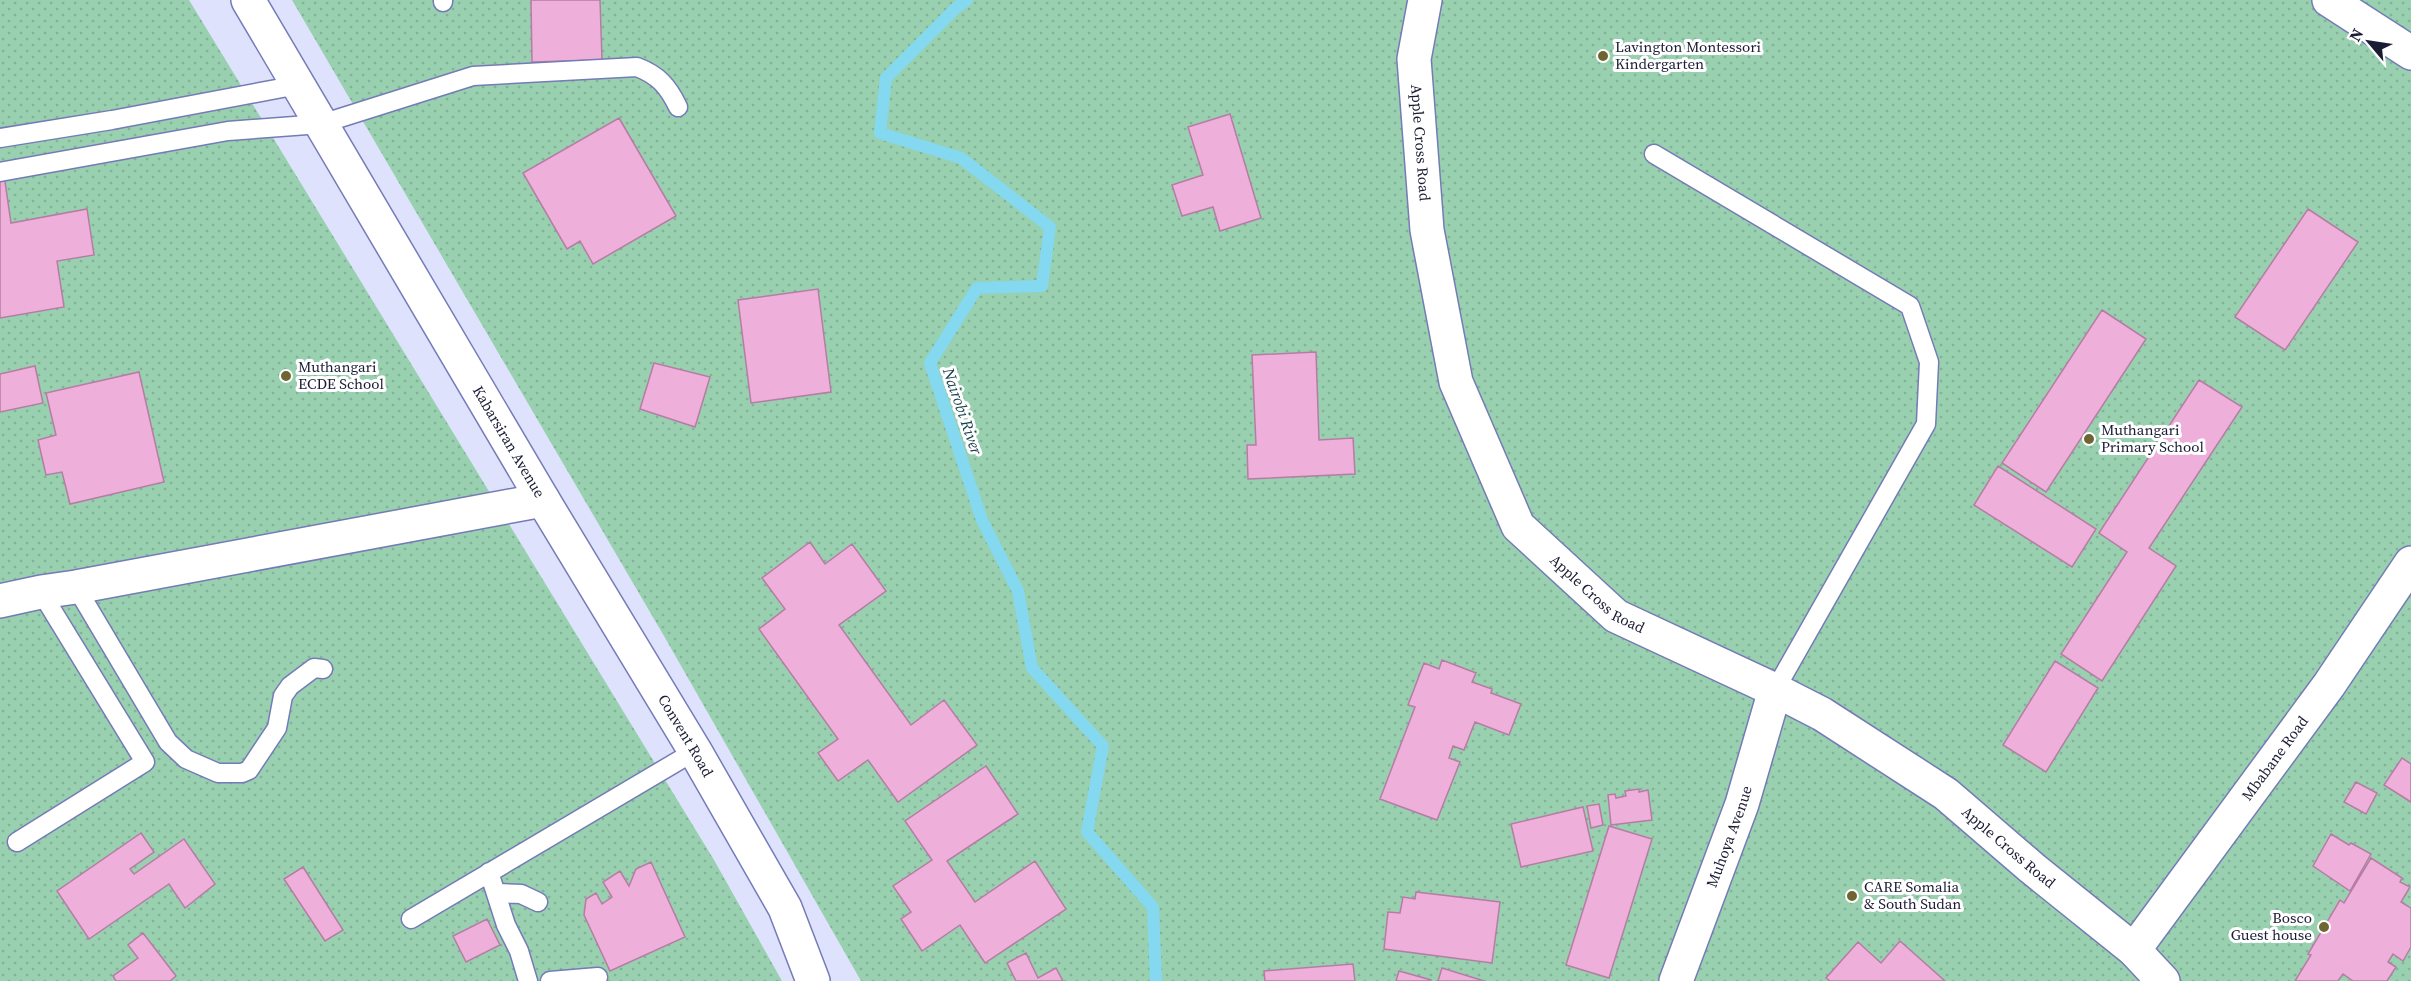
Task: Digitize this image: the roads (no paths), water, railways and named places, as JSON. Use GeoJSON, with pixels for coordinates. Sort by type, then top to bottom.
{"type":"FeatureCollection","features":[{"type":"Feature","properties":{"kind":"street","name":"Kabarsiran Avenue"},"geometry":{"type":"LineString","coordinates":[[0,601],[543,500],[248,0]]}},
{"type":"Feature","properties":{"kind":"street","name":"Apple Cross Road"},"geometry":{"type":"LineString","coordinates":[[1425,0],[1414,59],[1427,230],[1456,382],[1518,526],[1616,616],[1776,690],[1822,714],[1946,795],[2134,950]]}},
{"type":"Feature","properties":{"kind":"street"},"geometry":{"type":"LineString","coordinates":[[2329,0],[2411,53]]}},
{"type":"Feature","properties":{"kind":"street","name":"Convent Road"},"geometry":{"type":"LineString","coordinates":[[543,500],[695,751],[784,908],[813,981]]}},
{"type":"Feature","properties":{"kind":"street","name":"Mbabane Road"},"geometry":{"type":"LineString","coordinates":[[2134,950],[2329,686],[2411,563]]}},
{"type":"Feature","properties":{"kind":"street","name":"Muhoya Avenue"},"geometry":{"type":"LineString","coordinates":[[1676,981],[1742,804],[1776,690]]}},
{"type":"Feature","properties":{"kind":"street"},"geometry":{"type":"LineString","coordinates":[[2134,950],[2163,981]]}},
{"type":"Feature","properties":{"kind":"lane"},"geometry":{"type":"LineString","coordinates":[[0,172],[228,131],[321,124],[473,76],[637,67],[653,73],[662,81],[671,92],[678,107]]}},
{"type":"Feature","properties":{"kind":"lane"},"geometry":{"type":"LineString","coordinates":[[0,138],[112,120],[298,85]]}},
{"type":"Feature","properties":{"kind":"lane"},"geometry":{"type":"LineString","coordinates":[[1654,154],[1910,306],[1929,362],[1926,424],[1776,690]]}},
{"type":"Feature","properties":{"kind":"lane"},"geometry":{"type":"LineString","coordinates":[[76,587],[168,742],[186,759],[218,773],[242,773],[254,766],[277,728],[283,696],[291,686],[314,669],[323,669]]}},
{"type":"Feature","properties":{"kind":"lane"},"geometry":{"type":"LineString","coordinates":[[17,842],[145,762],[41,592]]}},
{"type":"Feature","properties":{"kind":"lane"},"geometry":{"type":"LineString","coordinates":[[411,919],[695,751]]}},
{"type":"Feature","properties":{"kind":"lane"},"geometry":{"type":"LineString","coordinates":[[489,872],[506,925],[519,951],[528,981]]}},
{"type":"Feature","properties":{"kind":"lane"},"geometry":{"type":"LineString","coordinates":[[497,892],[521,894],[538,902]]}},
{"type":"Feature","properties":{"kind":"lane"},"geometry":{"type":"LineString","coordinates":[[550,981],[598,977]]}},
{"type":"Feature","properties":{"kind":"waterway","name":"Nairobi River"},"geometry":{"type":"LineString","coordinates":[[967,0],[956,8],[886,78],[880,133],[961,158],[1050,227],[1042,286],[977,288],[930,363],[982,520],[1018,591],[1032,668],[1103,746],[1087,832],[1153,907],[1156,981]]}},
{"type":"Feature","properties":{"kind":"place","name":"Lavington Montessori Kindergarten"},"geometry":{"type":"Point","coordinates":[1603,56]}},
{"type":"Feature","properties":{"kind":"place","name":"Muthangari ECDE School"},"geometry":{"type":"Point","coordinates":[286,376]}},
{"type":"Feature","properties":{"kind":"place","name":"Muthangari Primary School"},"geometry":{"type":"Point","coordinates":[2089,439]}},
{"type":"Feature","properties":{"kind":"place","name":"CARE Somalia & South Sudan"},"geometry":{"type":"Point","coordinates":[1852,896]}},
{"type":"Feature","properties":{"kind":"place","name":"Bosco Guest house"},"geometry":{"type":"Point","coordinates":[2324,927]}}]}
